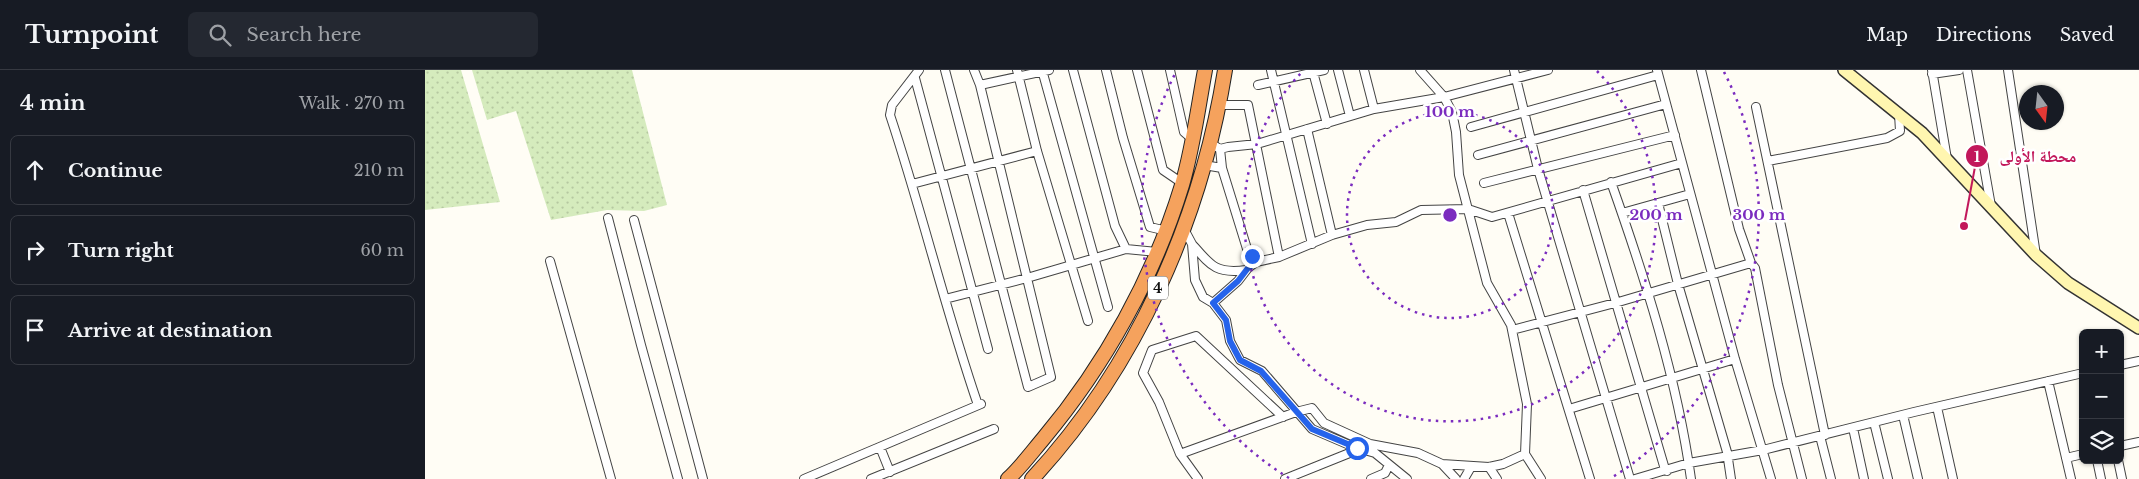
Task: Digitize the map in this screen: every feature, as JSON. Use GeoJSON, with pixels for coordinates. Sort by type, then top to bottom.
{"type":"FeatureCollection","features":[{"type":"Feature","properties":{"kind":"highway","name":"4"},"geometry":{"type":"LineString","coordinates":[[1008,479],[1069,407],[1095,369],[1124,320],[1157,252],[1167,231],[1182,182],[1205,70]]}},
{"type":"Feature","properties":{"kind":"highway","name":"4"},"geometry":{"type":"LineString","coordinates":[[1031,479],[1074,428],[1103,387],[1126,350],[1160,283],[1184,229],[1203,165],[1215,146],[1225,70]]}},
{"type":"Feature","properties":{"kind":"main road"},"geometry":{"type":"LineString","coordinates":[[1844,70],[1922,133],[2037,255],[2068,283],[2139,328]]}},
{"type":"Feature","properties":{"kind":"street"},"geometry":{"type":"LineString","coordinates":[[804,479],[980,404],[958,347],[913,184],[890,115],[892,105],[915,78],[919,70]]}},
{"type":"Feature","properties":{"kind":"street"},"geometry":{"type":"LineString","coordinates":[[945,70],[1028,387],[1051,378],[999,160],[980,85],[974,70]]}},
{"type":"Feature","properties":{"kind":"street"},"geometry":{"type":"LineString","coordinates":[[1073,70],[1115,226],[1126,249]]}},
{"type":"Feature","properties":{"kind":"street"},"geometry":{"type":"LineString","coordinates":[[1106,70],[1123,138],[1150,227],[1167,231]]}},
{"type":"Feature","properties":{"kind":"street"},"geometry":{"type":"LineString","coordinates":[[1137,70],[1163,170],[1182,182]]}},
{"type":"Feature","properties":{"kind":"street"},"geometry":{"type":"LineString","coordinates":[[1170,70],[1184,132],[1192,139]]}},
{"type":"Feature","properties":{"kind":"street"},"geometry":{"type":"LineString","coordinates":[[1271,70],[1272,81],[1312,244]]}},
{"type":"Feature","properties":{"kind":"street"},"geometry":{"type":"LineString","coordinates":[[1258,85],[1324,70]]}},
{"type":"Feature","properties":{"kind":"street"},"geometry":{"type":"LineString","coordinates":[[1338,70],[1350,116]]}},
{"type":"Feature","properties":{"kind":"street"},"geometry":{"type":"LineString","coordinates":[[1364,70],[1375,108]]}},
{"type":"Feature","properties":{"kind":"street"},"geometry":{"type":"LineString","coordinates":[[1420,70],[1444,97],[1452,112],[1456,132],[1459,175],[1487,283],[1511,325],[1527,404],[1525,454],[1541,479]]}},
{"type":"Feature","properties":{"kind":"street"},"geometry":{"type":"LineString","coordinates":[[1514,70],[1530,140],[1547,201],[1630,479]]}},
{"type":"Feature","properties":{"kind":"street"},"geometry":{"type":"LineString","coordinates":[[1256,262],[1248,252],[1215,146],[1257,144],[1375,108],[1444,97],[1548,70]]}},
{"type":"Feature","properties":{"kind":"street"},"geometry":{"type":"LineString","coordinates":[[1701,70],[1739,229],[1751,263],[1755,268],[1778,384],[1802,479]]}},
{"type":"Feature","properties":{"kind":"street"},"geometry":{"type":"LineString","coordinates":[[1947,160],[1932,72],[1959,70]]}},
{"type":"Feature","properties":{"kind":"street"},"geometry":{"type":"LineString","coordinates":[[1967,70],[1991,206]]}},
{"type":"Feature","properties":{"kind":"street"},"geometry":{"type":"LineString","coordinates":[[2008,70],[2037,255]]}},
{"type":"Feature","properties":{"kind":"street"},"geometry":{"type":"LineString","coordinates":[[980,85],[1017,73],[1044,71],[1108,307]]}},
{"type":"Feature","properties":{"kind":"street"},"geometry":{"type":"LineString","coordinates":[[1313,72],[1327,124]]}},
{"type":"Feature","properties":{"kind":"street"},"geometry":{"type":"LineString","coordinates":[[1017,73],[1037,151],[1088,321]]}},
{"type":"Feature","properties":{"kind":"street"},"geometry":{"type":"LineString","coordinates":[[1471,128],[1658,73],[1711,274],[1771,479]]}},
{"type":"Feature","properties":{"kind":"street"},"geometry":{"type":"LineString","coordinates":[[915,78],[974,292],[987,348]]}},
{"type":"Feature","properties":{"kind":"street"},"geometry":{"type":"LineString","coordinates":[[1478,155],[1666,104]]}},
{"type":"Feature","properties":{"kind":"street"},"geometry":{"type":"LineString","coordinates":[[1219,105],[1248,105],[1279,257]]}},
{"type":"Feature","properties":{"kind":"street"},"geometry":{"type":"LineString","coordinates":[[1756,107],[1831,479]]}},
{"type":"Feature","properties":{"kind":"street"},"geometry":{"type":"LineString","coordinates":[[1768,161],[1887,138],[1900,131],[1899,113]]}},
{"type":"Feature","properties":{"kind":"street"},"geometry":{"type":"LineString","coordinates":[[1307,129],[1332,235]]}},
{"type":"Feature","properties":{"kind":"street"},"geometry":{"type":"LineString","coordinates":[[1484,183],[1675,135]]}},
{"type":"Feature","properties":{"kind":"street"},"geometry":{"type":"LineString","coordinates":[[913,184],[1037,151]]}},
{"type":"Feature","properties":{"kind":"street"},"geometry":{"type":"LineString","coordinates":[[1213,303],[1256,262],[1279,257],[1332,235],[1367,225],[1396,222],[1421,210],[1467,209],[1492,218],[1611,182],[1661,171],[1682,163]]}},
{"type":"Feature","properties":{"kind":"street"},"geometry":{"type":"LineString","coordinates":[[1203,165],[1222,168]]}},
{"type":"Feature","properties":{"kind":"street"},"geometry":{"type":"LineString","coordinates":[[1611,182],[1647,293],[1671,377],[1691,479]]}},
{"type":"Feature","properties":{"kind":"street"},"geometry":{"type":"LineString","coordinates":[[1583,190],[1615,303],[1667,471]]}},
{"type":"Feature","properties":{"kind":"street"},"geometry":{"type":"LineString","coordinates":[[1622,213],[1690,194]]}},
{"type":"Feature","properties":{"kind":"street"},"geometry":{"type":"LineString","coordinates":[[1658,203],[1678,284],[1728,457],[1731,479]]}},
{"type":"Feature","properties":{"kind":"street"},"geometry":{"type":"LineString","coordinates":[[1508,213],[1590,479]]}},
{"type":"Feature","properties":{"kind":"street"},"geometry":{"type":"LineString","coordinates":[[609,218],[641,345],[678,479]]}},
{"type":"Feature","properties":{"kind":"street"},"geometry":{"type":"LineString","coordinates":[[634,220],[703,479]]}},
{"type":"Feature","properties":{"kind":"street"},"geometry":{"type":"LineString","coordinates":[[1184,229],[1192,244],[1214,267],[1229,272],[1246,270]]}},
{"type":"Feature","properties":{"kind":"street"},"geometry":{"type":"LineString","coordinates":[[1192,244],[1195,280],[1203,296],[1213,303],[1226,320],[1230,341],[1240,360],[1261,371],[1312,429],[1357,448],[1375,453],[1407,479]]}},
{"type":"Feature","properties":{"kind":"street"},"geometry":{"type":"LineString","coordinates":[[945,299],[1027,278],[1126,249],[1157,252]]}},
{"type":"Feature","properties":{"kind":"street"},"geometry":{"type":"LineString","coordinates":[[550,261],[611,479]]}},
{"type":"Feature","properties":{"kind":"street"},"geometry":{"type":"LineString","coordinates":[[1512,330],[1615,303],[1751,263]]}},
{"type":"Feature","properties":{"kind":"street"},"geometry":{"type":"LineString","coordinates":[[1197,479],[1180,454],[1159,402],[1143,372],[1152,350],[1196,336],[1283,417]]}},
{"type":"Feature","properties":{"kind":"street"},"geometry":{"type":"LineString","coordinates":[[1569,409],[1735,359]]}},
{"type":"Feature","properties":{"kind":"street"},"geometry":{"type":"LineString","coordinates":[[2124,364],[2139,361]]}},
{"type":"Feature","properties":{"kind":"street"},"geometry":{"type":"LineString","coordinates":[[1635,479],[1652,477],[1689,463],[1763,450],[1903,415],[2079,375]]}},
{"type":"Feature","properties":{"kind":"street"},"geometry":{"type":"LineString","coordinates":[[2048,382],[2071,479]]}},
{"type":"Feature","properties":{"kind":"street"},"geometry":{"type":"LineString","coordinates":[[1937,407],[1953,479]]}},
{"type":"Feature","properties":{"kind":"street"},"geometry":{"type":"LineString","coordinates":[[1180,454],[1312,408],[1324,423],[1370,444],[1418,453],[1442,464],[1489,467],[1503,464],[1525,454]]}},
{"type":"Feature","properties":{"kind":"street"},"geometry":{"type":"LineString","coordinates":[[1903,415],[1918,479]]}},
{"type":"Feature","properties":{"kind":"street"},"geometry":{"type":"LineString","coordinates":[[1874,422],[1888,479]]}},
{"type":"Feature","properties":{"kind":"street"},"geometry":{"type":"LineString","coordinates":[[1853,428],[1865,479]]}},
{"type":"Feature","properties":{"kind":"street"},"geometry":{"type":"LineString","coordinates":[[871,479],[994,429]]}},
{"type":"Feature","properties":{"kind":"street"},"geometry":{"type":"LineString","coordinates":[[2124,445],[2139,442]]}},
{"type":"Feature","properties":{"kind":"street"},"geometry":{"type":"LineString","coordinates":[[880,447],[890,472]]}},
{"type":"Feature","properties":{"kind":"street"},"geometry":{"type":"LineString","coordinates":[[1285,479],[1352,452],[1357,448]]}},
{"type":"Feature","properties":{"kind":"street"},"geometry":{"type":"LineString","coordinates":[[2067,458],[2079,455]]}},
{"type":"Feature","properties":{"kind":"street"},"geometry":{"type":"LineString","coordinates":[[1442,464],[1456,479]]}},
{"type":"Feature","properties":{"kind":"street"},"geometry":{"type":"LineString","coordinates":[[2098,464],[2101,479]]}},
{"type":"Feature","properties":{"kind":"street"},"geometry":{"type":"LineString","coordinates":[[2119,464],[2122,479]]}},
{"type":"Feature","properties":{"kind":"street"},"geometry":{"type":"LineString","coordinates":[[1371,479],[1385,473],[1389,465]]}},
{"type":"Feature","properties":{"kind":"street"},"geometry":{"type":"LineString","coordinates":[[1465,479],[1471,467]]}},
{"type":"Feature","properties":{"kind":"street"},"geometry":{"type":"LineString","coordinates":[[1489,467],[1497,479]]}},
{"type":"Feature","properties":{"kind":"green space"},"geometry":{"type":"Polygon","coordinates":[[[425,70],[461,70],[500,202],[425,210],[425,70]]]}},
{"type":"Feature","properties":{"kind":"green space"},"geometry":{"type":"Polygon","coordinates":[[[472,70],[632,70],[667,205],[644,211],[607,210],[551,220],[516,111],[487,120],[472,70]]]}},
{"type":"Feature","properties":{"kind":"place","name":"محطة الأولى"},"geometry":{"type":"Point","coordinates":[1964,226]}},
{"type":"Feature","properties":{"kind":"route"},"geometry":{"type":"LineString","coordinates":[[1252,256],[1256,262],[1213,303],[1226,320],[1230,341],[1240,360],[1261,371],[1312,429],[1357,448]]}}]}
